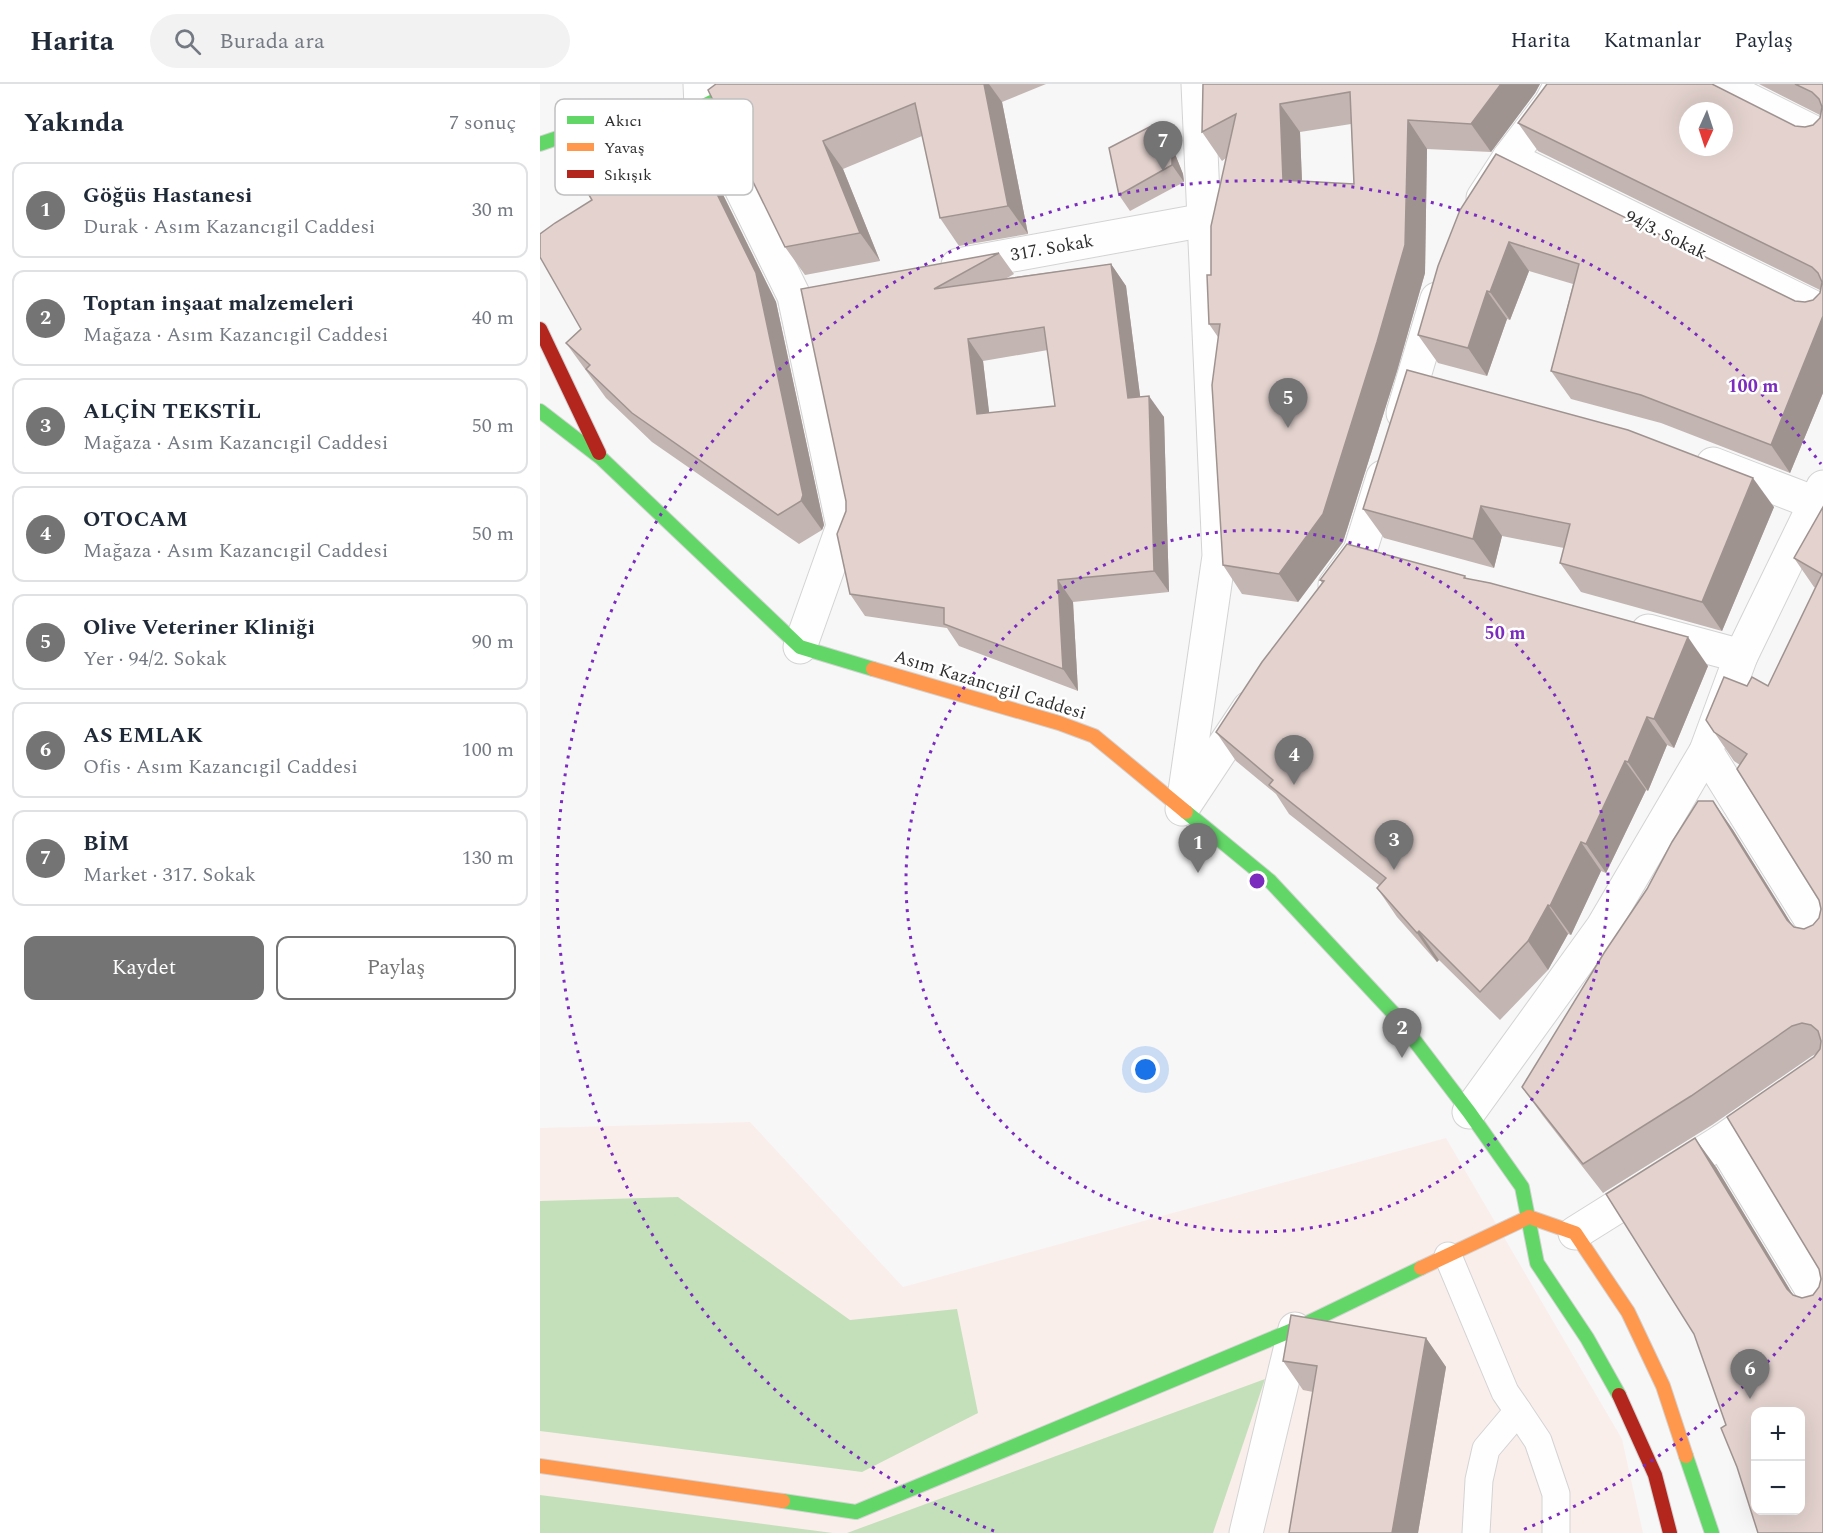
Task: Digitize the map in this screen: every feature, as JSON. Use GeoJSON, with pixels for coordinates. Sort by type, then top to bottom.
{"type":"FeatureCollection","features":[{"type":"Feature","properties":{"kind":"street"},"geometry":{"type":"LineString","coordinates":[[700,96],[749,84]]}},
{"type":"Feature","properties":{"kind":"street"},"geometry":{"type":"LineString","coordinates":[[1182,809],[1219,556],[1198,84]]}},
{"type":"Feature","properties":{"kind":"street"},"geometry":{"type":"LineString","coordinates":[[1470,219],[1509,158],[1551,103],[1561,84]]}},
{"type":"Feature","properties":{"kind":"street"},"geometry":{"type":"LineString","coordinates":[[1717,84],[1823,137]]}},
{"type":"Feature","properties":{"kind":"street"},"geometry":{"type":"LineString","coordinates":[[540,144],[555,139]]}},
{"type":"Feature","properties":{"kind":"street","name":"94/3. Sokak"},"geometry":{"type":"LineString","coordinates":[[1509,158],[1823,312]]}},
{"type":"Feature","properties":{"kind":"street"},"geometry":{"type":"LineString","coordinates":[[753,194],[806,293],[843,526],[800,647]]}},
{"type":"Feature","properties":{"kind":"street","name":"317. Sokak"},"geometry":{"type":"LineString","coordinates":[[935,270],[1204,220]]}},
{"type":"Feature","properties":{"kind":"street"},"geometry":{"type":"LineString","coordinates":[[1321,604],[1372,555],[1393,447],[1426,379],[1445,272]]}},
{"type":"Feature","properties":{"kind":"street"},"geometry":{"type":"LineString","coordinates":[[540,329],[601,458]]}},
{"type":"Feature","properties":{"kind":"street","name":"Asım Kazancıgil Caddesi"},"geometry":{"type":"LineString","coordinates":[[540,411],[601,458],[800,647],[1059,723],[1094,736],[1270,881],[1395,1015],[1469,1112],[1522,1187],[1537,1263],[1587,1338],[1624,1404],[1655,1475],[1670,1533]]}},
{"type":"Feature","properties":{"kind":"street"},"geometry":{"type":"LineString","coordinates":[[1469,1112],[1602,927],[1706,751],[1741,656],[1819,495],[1686,454]]}},
{"type":"Feature","properties":{"kind":"street"},"geometry":{"type":"LineString","coordinates":[[1614,621],[1741,656]]}},
{"type":"Feature","properties":{"kind":"street"},"geometry":{"type":"LineString","coordinates":[[1182,809],[1263,686]]}},
{"type":"Feature","properties":{"kind":"street"},"geometry":{"type":"LineString","coordinates":[[1706,751],[1823,939]]}},
{"type":"Feature","properties":{"kind":"street"},"geometry":{"type":"LineString","coordinates":[[1575,1233],[1722,1141],[1823,1071]]}},
{"type":"Feature","properties":{"kind":"street"},"geometry":{"type":"LineString","coordinates":[[1722,1141],[1823,1308]]}},
{"type":"Feature","properties":{"kind":"street"},"geometry":{"type":"LineString","coordinates":[[540,1466],[856,1512],[1295,1329],[1529,1217],[1575,1233],[1628,1312],[1663,1386],[1712,1533]]}},
{"type":"Feature","properties":{"kind":"street"},"geometry":{"type":"LineString","coordinates":[[1246,1533],[1295,1329]]}},
{"type":"Feature","properties":{"kind":"lane"},"geometry":{"type":"LineString","coordinates":[[1448,1256],[1505,1392],[1538,1441],[1556,1494],[1556,1533]]}},
{"type":"Feature","properties":{"kind":"lane"},"geometry":{"type":"LineString","coordinates":[[1476,1533],[1479,1480],[1486,1449],[1518,1411]]}},
{"type":"Feature","properties":{"kind":"shaded area"},"geometry":{"type":"Polygon","coordinates":[[[750,1122],[903,1287],[1446,1138],[1622,1439],[1643,1533],[540,1533],[540,1128],[750,1122]]]}},
{"type":"Feature","properties":{"kind":"green space"},"geometry":{"type":"Polygon","coordinates":[[[678,1197],[850,1320],[957,1309],[978,1413],[862,1472],[540,1431],[540,1201],[678,1197]]]}},
{"type":"Feature","properties":{"kind":"green space"},"geometry":{"type":"Polygon","coordinates":[[[1265,1379],[1213,1533],[847,1533],[1265,1379]]]}},
{"type":"Feature","properties":{"kind":"green space"},"geometry":{"type":"Polygon","coordinates":[[[540,1495],[833,1533],[540,1533],[540,1495]]]}},
{"type":"Feature","properties":{"kind":"building"},"geometry":{"type":"Polygon","coordinates":[[[716,84],[984,84],[1008,206],[940,218],[915,103],[823,141],[860,233],[785,247],[753,182],[753,99],[712,99],[708,90],[716,84]]]}},
{"type":"Feature","properties":{"kind":"building"},"geometry":{"type":"Polygon","coordinates":[[[1203,84],[1501,84],[1471,124],[1408,120],[1405,245],[1323,514],[1279,574],[1223,565],[1212,385],[1220,324],[1209,324],[1207,275],[1211,275],[1211,226],[1236,114],[1202,132],[1203,84]],[[1350,92],[1280,104],[1283,180],[1354,184],[1350,92]]]}},
{"type":"Feature","properties":{"kind":"building"},"geometry":{"type":"Polygon","coordinates":[[[1547,84],[1712,84],[1795,126],[1805,127],[1813,125],[1820,118],[1822,107],[1819,99],[1812,92],[1795,84],[1823,84],[1823,316],[1771,445],[1641,395],[1551,371],[1579,264],[1509,242],[1490,292],[1487,291],[1468,348],[1418,335],[1438,266],[1460,210],[1496,154],[1795,301],[1813,300],[1820,293],[1822,282],[1812,267],[1518,123],[1547,84]]]}},
{"type":"Feature","properties":{"kind":"building"},"geometry":{"type":"Polygon","coordinates":[[[1157,123],[1172,158],[1172,165],[1119,195],[1109,148],[1157,123]]]}},
{"type":"Feature","properties":{"kind":"building"},"geometry":{"type":"Polygon","coordinates":[[[589,195],[717,195],[756,273],[803,495],[801,501],[778,515],[632,413],[586,369],[590,365],[566,343],[581,329],[540,257],[540,234],[592,200],[589,195]]]}},
{"type":"Feature","properties":{"kind":"building"},"geometry":{"type":"Polygon","coordinates":[[[999,253],[934,289],[1111,264],[1128,398],[1149,396],[1154,571],[1058,580],[1063,669],[944,624],[944,608],[850,594],[837,534],[846,511],[846,501],[801,289],[999,253]],[[1044,327],[968,339],[977,414],[1055,406],[1044,327]]]}},
{"type":"Feature","properties":{"kind":"building"},"geometry":{"type":"Polygon","coordinates":[[[1407,370],[1628,430],[1753,478],[1702,602],[1560,563],[1570,524],[1481,506],[1473,539],[1363,509],[1407,370]]]}},
{"type":"Feature","properties":{"kind":"building"},"geometry":{"type":"Polygon","coordinates":[[[1823,507],[1823,1533],[1758,1533],[1752,1515],[1805,1515],[1805,1407],[1751,1407],[1751,1511],[1721,1428],[1726,1425],[1694,1334],[1606,1194],[1695,1138],[1787,1289],[1793,1295],[1802,1298],[1813,1295],[1821,1279],[1819,1269],[1727,1117],[1814,1057],[1820,1049],[1821,1041],[1818,1031],[1811,1025],[1802,1023],[1792,1026],[1691,1096],[1583,1164],[1522,1087],[1604,953],[1647,889],[1672,842],[1698,801],[1713,801],[1787,920],[1794,927],[1804,929],[1813,925],[1819,918],[1821,909],[1819,900],[1737,769],[1747,754],[1714,732],[1706,720],[1724,677],[1747,686],[1752,677],[1768,686],[1822,574],[1794,558],[1823,507]]]}},
{"type":"Feature","properties":{"kind":"building"},"geometry":{"type":"Polygon","coordinates":[[[1347,544],[1465,576],[1464,578],[1688,637],[1654,719],[1647,717],[1628,762],[1625,761],[1586,844],[1581,842],[1550,906],[1548,905],[1528,941],[1480,992],[1419,931],[1417,933],[1377,888],[1386,878],[1269,785],[1273,780],[1216,732],[1262,662],[1324,581],[1320,580],[1347,544]]]}},
{"type":"Feature","properties":{"kind":"building"},"geometry":{"type":"Polygon","coordinates":[[[1291,1315],[1426,1338],[1392,1533],[1289,1533],[1317,1366],[1283,1361],[1291,1315]]]}},
{"type":"Feature","properties":{"kind":"traffic: fast"},"geometry":{"type":"LineString","coordinates":[[718,99],[749,84]]}},
{"type":"Feature","properties":{"kind":"traffic: fast"},"geometry":{"type":"LineString","coordinates":[[540,144],[555,139]]}},
{"type":"Feature","properties":{"kind":"traffic: fast"},"geometry":{"type":"LineString","coordinates":[[540,411],[601,458],[800,647],[873,669]]}},
{"type":"Feature","properties":{"kind":"traffic: fast"},"geometry":{"type":"LineString","coordinates":[[1186,812],[1270,881],[1395,1015],[1469,1112],[1522,1187],[1537,1263],[1587,1338],[1619,1395]]}},
{"type":"Feature","properties":{"kind":"traffic: fast"},"geometry":{"type":"LineString","coordinates":[[783,1501],[856,1512],[1295,1329],[1421,1268]]}},
{"type":"Feature","properties":{"kind":"traffic: fast"},"geometry":{"type":"LineString","coordinates":[[1686,1456],[1712,1533]]}},
{"type":"Feature","properties":{"kind":"traffic: slow"},"geometry":{"type":"LineString","coordinates":[[873,669],[1059,723],[1094,736],[1186,812]]}},
{"type":"Feature","properties":{"kind":"traffic: slow"},"geometry":{"type":"LineString","coordinates":[[1529,1217],[1575,1233],[1628,1312],[1663,1386],[1686,1456]]}},
{"type":"Feature","properties":{"kind":"traffic: slow"},"geometry":{"type":"LineString","coordinates":[[1421,1268],[1529,1217]]}},
{"type":"Feature","properties":{"kind":"traffic: slow"},"geometry":{"type":"LineString","coordinates":[[540,1466],[783,1501]]}},
{"type":"Feature","properties":{"kind":"traffic: jam"},"geometry":{"type":"LineString","coordinates":[[540,329],[599,453]]}},
{"type":"Feature","properties":{"kind":"traffic: jam"},"geometry":{"type":"LineString","coordinates":[[1619,1395],[1655,1475],[1670,1533]]}},
{"type":"Feature","properties":{"kind":"place","name":"BİM"},"geometry":{"type":"Point","coordinates":[1163,171]}},
{"type":"Feature","properties":{"kind":"place","name":"Olive Veteriner Kliniği"},"geometry":{"type":"Point","coordinates":[1288,428]}},
{"type":"Feature","properties":{"kind":"place","name":"OTOCAM"},"geometry":{"type":"Point","coordinates":[1294,785]}},
{"type":"Feature","properties":{"kind":"place","name":"ALÇİN TEKSTİL"},"geometry":{"type":"Point","coordinates":[1394,870]}},
{"type":"Feature","properties":{"kind":"place","name":"Göğüs Hastanesi"},"geometry":{"type":"Point","coordinates":[1198,873]}},
{"type":"Feature","properties":{"kind":"place","name":"Toptan inşaat malzemeleri"},"geometry":{"type":"Point","coordinates":[1402,1058]}},
{"type":"Feature","properties":{"kind":"place","name":"AS EMLAK"},"geometry":{"type":"Point","coordinates":[1750,1399]}}]}
